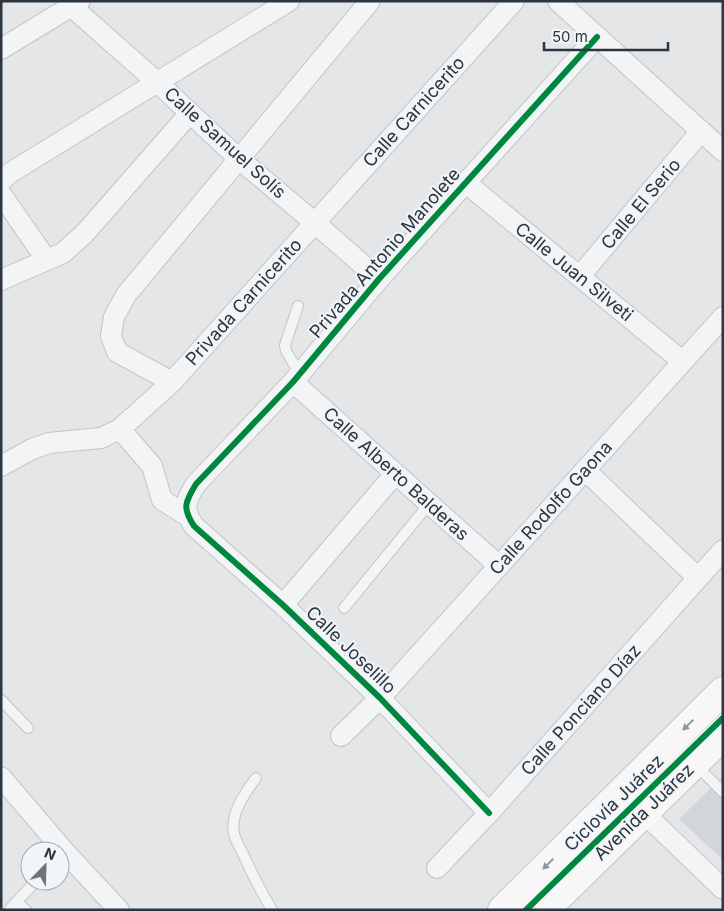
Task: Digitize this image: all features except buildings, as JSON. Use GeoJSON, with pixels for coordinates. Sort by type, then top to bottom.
{"type":"FeatureCollection","features":[{"type":"Feature","properties":{"kind":"main road","name":"Avenida Juárez"},"geometry":{"type":"LineString","coordinates":[[502,910],[723,691]]}},
{"type":"Feature","properties":{"kind":"main road","name":"Avenida Juárez"},"geometry":{"type":"LineString","coordinates":[[545,910],[642,813],[723,736]]}},
{"type":"Feature","properties":{"kind":"street"},"geometry":{"type":"LineString","coordinates":[[1,181],[10,173],[289,1]]}},
{"type":"Feature","properties":{"kind":"street"},"geometry":{"type":"LineString","coordinates":[[172,382],[117,352],[111,336],[114,317],[126,295],[370,1]]}},
{"type":"Feature","properties":{"kind":"street","name":"Calle Carnicerito"},"geometry":{"type":"LineString","coordinates":[[315,223],[514,1]]}},
{"type":"Feature","properties":{"kind":"street"},"geometry":{"type":"LineString","coordinates":[[558,1],[723,151]]}},
{"type":"Feature","properties":{"kind":"street"},"geometry":{"type":"LineString","coordinates":[[1,49],[76,4]]}},
{"type":"Feature","properties":{"kind":"street","name":"Calle Samuel Solís"},"geometry":{"type":"LineString","coordinates":[[76,4],[238,158],[379,279]]}},
{"type":"Feature","properties":{"kind":"street","name":"Privada Antonio Manolete"},"geometry":{"type":"LineString","coordinates":[[186,515],[186,502],[196,484],[297,378],[379,279],[597,37]]}},
{"type":"Feature","properties":{"kind":"street"},"geometry":{"type":"LineString","coordinates":[[1,280],[63,253],[85,233],[190,113]]}},
{"type":"Feature","properties":{"kind":"street","name":"Calle El Serio"},"geometry":{"type":"LineString","coordinates":[[580,276],[701,131]]}},
{"type":"Feature","properties":{"kind":"street","name":"Calle Juan Silveti"},"geometry":{"type":"LineString","coordinates":[[466,183],[682,360]]}},
{"type":"Feature","properties":{"kind":"street"},"geometry":{"type":"LineString","coordinates":[[1,194],[46,259]]}},
{"type":"Feature","properties":{"kind":"street","name":"Privada Carnicerito"},"geometry":{"type":"LineString","coordinates":[[1,466],[32,449],[49,443],[102,438],[120,429],[172,382],[315,223]]}},
{"type":"Feature","properties":{"kind":"street","name":"Calle Rodolfo Gaona"},"geometry":{"type":"LineString","coordinates":[[341,736],[380,698],[682,360],[723,317]]}},
{"type":"Feature","properties":{"kind":"street","name":"Calle Alberto Balderas"},"geometry":{"type":"LineString","coordinates":[[297,378],[395,474],[499,566]]}},
{"type":"Feature","properties":{"kind":"street","name":"Calle Joselillo"},"geometry":{"type":"LineString","coordinates":[[120,429],[152,466],[162,500],[186,515],[194,526],[283,605],[380,698],[489,813]]}},
{"type":"Feature","properties":{"kind":"street"},"geometry":{"type":"LineString","coordinates":[[585,470],[698,578]]}},
{"type":"Feature","properties":{"kind":"street"},"geometry":{"type":"LineString","coordinates":[[283,605],[395,474]]}},
{"type":"Feature","properties":{"kind":"street","name":"Calle Ponciano Díaz"},"geometry":{"type":"LineString","coordinates":[[437,868],[489,813],[723,550]]}},
{"type":"Feature","properties":{"kind":"street"},"geometry":{"type":"LineString","coordinates":[[1,777],[52,841]]}},
{"type":"Feature","properties":{"kind":"street"},"geometry":{"type":"LineString","coordinates":[[621,791],[723,889]]}},
{"type":"Feature","properties":{"kind":"street"},"geometry":{"type":"LineString","coordinates":[[70,861],[119,910]]}},
{"type":"Feature","properties":{"kind":"lane"},"geometry":{"type":"LineString","coordinates":[[297,378],[285,345],[298,306]]}},
{"type":"Feature","properties":{"kind":"lane"},"geometry":{"type":"LineString","coordinates":[[344,608],[429,504]]}},
{"type":"Feature","properties":{"kind":"lane"},"geometry":{"type":"LineString","coordinates":[[1,700],[28,728]]}},
{"type":"Feature","properties":{"kind":"lane"},"geometry":{"type":"LineString","coordinates":[[695,763],[723,792]]}},
{"type":"Feature","properties":{"kind":"lane"},"geometry":{"type":"LineString","coordinates":[[256,778],[244,793],[238,806],[234,819],[234,833],[257,884],[272,910]]}},
{"type":"Feature","properties":{"kind":"lane"},"geometry":{"type":"LineString","coordinates":[[26,910],[13,906],[27,891]]}},
{"type":"Feature","properties":{"kind":"shaded area"},"geometry":{"type":"Polygon","coordinates":[[[723,776],[723,860],[679,819],[723,776]]]}},
{"type":"Feature","properties":{"kind":"cycle path"},"geometry":{"type":"LineString","coordinates":[[489,813],[380,698],[283,605],[194,526],[186,510],[186,505],[196,484],[293,382],[379,279],[597,37]]}},
{"type":"Feature","properties":{"kind":"cycle path","name":"Ciclovía Juárez"},"geometry":{"type":"LineString","coordinates":[[526,910],[723,718]]}}]}
